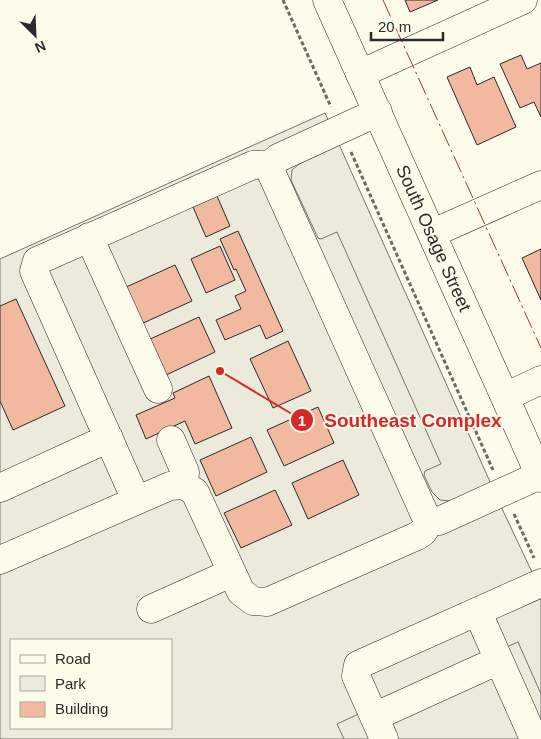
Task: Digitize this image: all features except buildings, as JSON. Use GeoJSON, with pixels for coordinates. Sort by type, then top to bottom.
{"type":"FeatureCollection","features":[{"type":"Feature","properties":{"kind":"main road","name":"South Osage Street"},"geometry":{"type":"LineString","coordinates":[[327,0],[540,476]]}},
{"type":"Feature","properties":{"kind":"main road"},"geometry":{"type":"LineString","coordinates":[[360,74],[523,0]]}},
{"type":"Feature","properties":{"kind":"main road"},"geometry":{"type":"LineString","coordinates":[[378,112],[278,158],[272,164],[271,172],[425,515],[430,521]]}},
{"type":"Feature","properties":{"kind":"main road"},"geometry":{"type":"LineString","coordinates":[[136,500],[34,271],[37,261],[253,165],[272,164]]}},
{"type":"Feature","properties":{"kind":"main road"},"geometry":{"type":"LineString","coordinates":[[432,233],[541,185]]}},
{"type":"Feature","properties":{"kind":"main road"},"geometry":{"type":"LineString","coordinates":[[89,237],[158,389]]}},
{"type":"Feature","properties":{"kind":"main road"},"geometry":{"type":"LineString","coordinates":[[504,397],[541,380]]}},
{"type":"Feature","properties":{"kind":"main road"},"geometry":{"type":"LineString","coordinates":[[0,488],[109,438]]}},
{"type":"Feature","properties":{"kind":"main road"},"geometry":{"type":"LineString","coordinates":[[171,440],[185,472],[184,485]]}},
{"type":"Feature","properties":{"kind":"main road"},"geometry":{"type":"LineString","coordinates":[[430,521],[439,521],[540,476]]}},
{"type":"Feature","properties":{"kind":"main road"},"geometry":{"type":"LineString","coordinates":[[0,560],[170,486],[184,485],[195,492],[241,592],[253,601],[267,602],[416,536],[422,532],[430,521]]}},
{"type":"Feature","properties":{"kind":"main road"},"geometry":{"type":"LineString","coordinates":[[151,609],[231,573]]}},
{"type":"Feature","properties":{"kind":"main road"},"geometry":{"type":"LineString","coordinates":[[499,660],[379,728],[356,676],[358,665],[478,612],[539,574]]}},
{"type":"Feature","properties":{"kind":"main road"},"geometry":{"type":"LineString","coordinates":[[478,612],[534,739]]}},
{"type":"Feature","properties":{"kind":"path"},"geometry":{"type":"LineString","coordinates":[[283,0],[539,574]]}},
{"type":"Feature","properties":{"kind":"green space"},"geometry":{"type":"Polygon","coordinates":[[[325,113],[504,513],[541,591],[541,739],[0,739],[0,259],[325,113]]]}},
{"type":"Feature","properties":{"kind":"shaded area"},"geometry":{"type":"Polygon","coordinates":[[[329,122],[339,145],[299,164],[292,170],[291,180],[318,238],[321,239],[337,232],[441,464],[425,471],[424,475],[432,492],[440,500],[451,501],[424,541],[252,157],[329,122]]]}},
{"type":"Feature","properties":{"kind":"shaded area"},"geometry":{"type":"Polygon","coordinates":[[[518,642],[541,694],[541,739],[344,739],[337,724],[518,642]]]}},
{"type":"Feature","properties":{"kind":"power"},"geometry":{"type":"LineString","coordinates":[[383,0],[541,348]]}},
{"type":"Feature","properties":{"kind":"place","name":"Southeast Complex"},"geometry":{"type":"Point","coordinates":[220,371]}}]}
